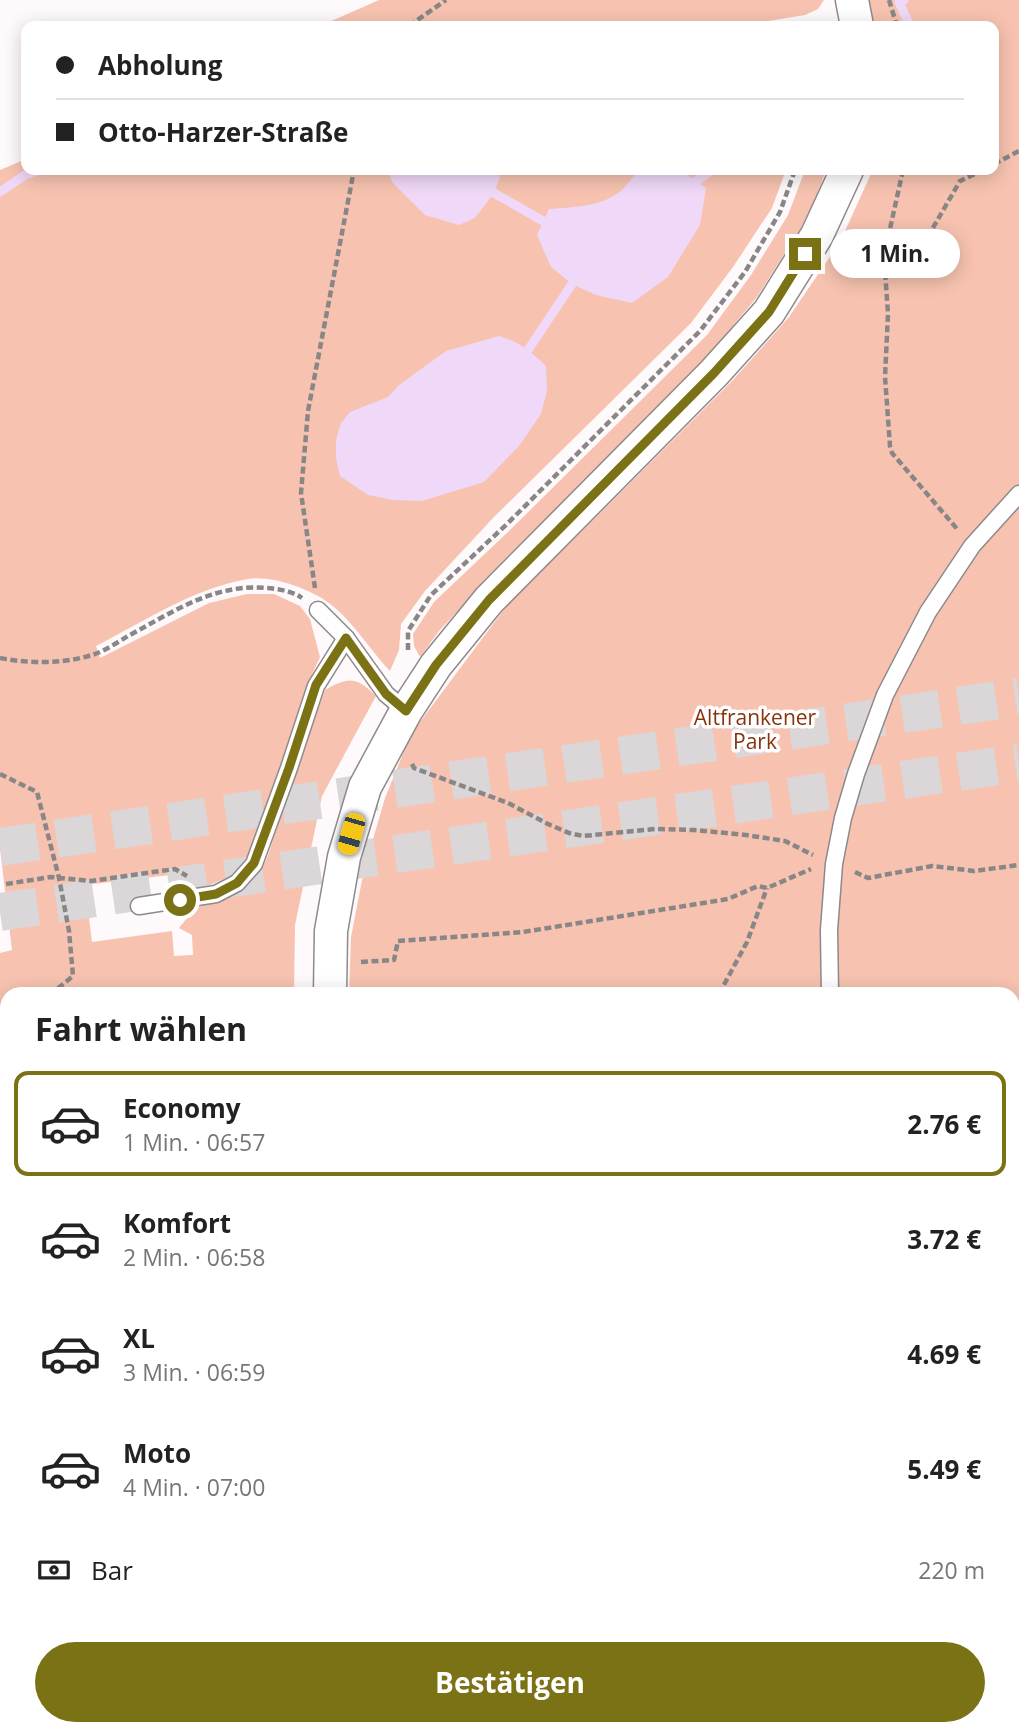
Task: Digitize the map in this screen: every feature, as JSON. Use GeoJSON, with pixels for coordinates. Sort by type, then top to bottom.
{"type":"FeatureCollection","features":[{"type":"Feature","properties":{"kind":"street"},"geometry":{"type":"LineString","coordinates":[[852,0],[856,21]]}},
{"type":"Feature","properties":{"kind":"street"},"geometry":{"type":"LineString","coordinates":[[330,979],[331,931],[345,858],[365,787],[390,738],[396,702],[436,665],[489,600],[714,373],[769,312],[817,235],[845,175]]}},
{"type":"Feature","properties":{"kind":"lane"},"geometry":{"type":"LineString","coordinates":[[830,987],[829,930],[834,864],[843,818],[856,774],[885,695],[928,612],[972,546],[1019,494]]}},
{"type":"Feature","properties":{"kind":"lane"},"geometry":{"type":"LineString","coordinates":[[318,610],[346,638],[396,702]]}},
{"type":"Feature","properties":{"kind":"lane"},"geometry":{"type":"LineString","coordinates":[[139,906],[216,894],[237,883],[254,863],[316,685],[346,638]]}},
{"type":"Feature","properties":{"kind":"path"},"geometry":{"type":"LineString","coordinates":[[416,21],[446,0]]}},
{"type":"Feature","properties":{"kind":"path"},"geometry":{"type":"LineString","coordinates":[[889,0],[895,21]]}},
{"type":"Feature","properties":{"kind":"path"},"geometry":{"type":"LineString","coordinates":[[999,161],[1019,151]]}},
{"type":"Feature","properties":{"kind":"path"},"geometry":{"type":"LineString","coordinates":[[318,610],[301,493],[308,411],[353,175]]}},
{"type":"Feature","properties":{"kind":"path"},"geometry":{"type":"LineString","coordinates":[[396,702],[408,650],[408,631],[431,595],[507,524],[699,331],[745,272],[780,212],[793,175]]}},
{"type":"Feature","properties":{"kind":"path"},"geometry":{"type":"LineString","coordinates":[[902,175],[884,256],[888,314],[885,377],[892,453],[972,546]]}},
{"type":"Feature","properties":{"kind":"path"},"geometry":{"type":"LineString","coordinates":[[884,256],[919,252],[960,181],[973,175]]}},
{"type":"Feature","properties":{"kind":"path"},"geometry":{"type":"LineString","coordinates":[[0,658],[54,662],[96,653],[202,597],[248,586],[296,594],[318,610]]}},
{"type":"Feature","properties":{"kind":"path"},"geometry":{"type":"LineString","coordinates":[[390,738],[405,746],[414,768],[508,803],[569,833],[591,836],[655,829],[694,830],[785,841],[809,853]]}},
{"type":"Feature","properties":{"kind":"path"},"geometry":{"type":"LineString","coordinates":[[0,774],[37,792],[59,878],[69,931],[73,976],[60,987]]}},
{"type":"Feature","properties":{"kind":"path"},"geometry":{"type":"LineString","coordinates":[[834,864],[868,878],[932,866],[974,871],[1019,865]]}},
{"type":"Feature","properties":{"kind":"path"},"geometry":{"type":"LineString","coordinates":[[6,884],[51,877],[91,881],[175,869]]}},
{"type":"Feature","properties":{"kind":"path"},"geometry":{"type":"LineString","coordinates":[[330,979],[394,960],[398,941],[523,932],[728,899],[758,886],[767,888],[804,873]]}},
{"type":"Feature","properties":{"kind":"path"},"geometry":{"type":"LineString","coordinates":[[723,987],[747,942],[767,888]]}},
{"type":"Feature","properties":{"kind":"green space"},"geometry":{"type":"Polygon","coordinates":[[[379,0],[824,0],[818,9],[805,15],[768,21],[331,21],[379,0]]]}},
{"type":"Feature","properties":{"kind":"green space","name":"Altfrankener Park"},"geometry":{"type":"Polygon","coordinates":[[[869,0],[1019,0],[1019,987],[349,987],[351,937],[364,870],[385,798],[411,734],[505,608],[733,380],[789,317],[840,242],[870,175],[999,175],[999,21],[873,21],[869,0]]]}},
{"type":"Feature","properties":{"kind":"green space"},"geometry":{"type":"Polygon","coordinates":[[[21,161],[21,175],[784,175],[772,208],[691,323],[494,517],[425,591],[401,624],[399,650],[390,671],[346,618],[329,603],[301,588],[258,578],[228,583],[208,590],[96,646],[100,658],[209,603],[247,594],[274,594],[300,606],[310,619],[320,657],[247,857],[226,878],[210,885],[198,887],[170,875],[85,885],[92,942],[172,931],[174,956],[193,955],[192,935],[179,928],[197,908],[240,891],[259,873],[267,858],[325,690],[352,681],[363,685],[376,696],[322,796],[295,925],[294,987],[0,987],[0,953],[12,950],[0,848],[0,170],[21,161]]]}},
{"type":"Feature","properties":{"kind":"green space"},"geometry":{"type":"Polygon","coordinates":[[[803,175],[824,175],[802,226],[757,297],[710,353],[474,593],[439,631],[420,657],[414,646],[413,634],[434,602],[707,335],[751,275],[788,215],[803,175]]]}},
{"type":"Feature","properties":{"kind":"shaded area"},"geometry":{"type":"Polygon","coordinates":[[[390,175],[500,177],[494,193],[475,218],[459,225],[425,215],[392,182],[390,175]]]}},
{"type":"Feature","properties":{"kind":"shaded area"},"geometry":{"type":"Polygon","coordinates":[[[634,175],[688,175],[706,188],[700,225],[668,277],[632,303],[596,295],[572,284],[551,267],[537,235],[549,209],[589,205],[608,199],[624,188],[634,175]]]}},
{"type":"Feature","properties":{"kind":"shaded area"},"geometry":{"type":"Polygon","coordinates":[[[499,336],[524,348],[546,366],[547,391],[541,414],[519,446],[484,482],[422,501],[393,500],[368,495],[340,476],[336,440],[341,423],[350,412],[388,397],[399,385],[446,351],[499,336]]]}},
{"type":"Feature","properties":{"kind":"waterway"},"geometry":{"type":"LineString","coordinates":[[904,0],[899,2],[908,21]]}},
{"type":"Feature","properties":{"kind":"waterway"},"geometry":{"type":"LineString","coordinates":[[0,192],[25,175]]}},
{"type":"Feature","properties":{"kind":"waterway"},"geometry":{"type":"LineString","coordinates":[[696,181],[705,175]]}},
{"type":"Feature","properties":{"kind":"waterway"},"geometry":{"type":"LineString","coordinates":[[485,190],[543,221]]}},
{"type":"Feature","properties":{"kind":"waterway"},"geometry":{"type":"LineString","coordinates":[[528,350],[572,284]]}},
{"type":"Feature","properties":{"kind":"tunnel"},"geometry":{"type":"LineString","coordinates":[[0,847],[1019,697]]}},
{"type":"Feature","properties":{"kind":"tunnel"},"geometry":{"type":"LineString","coordinates":[[0,912],[1019,763]]}},
{"type":"Feature","properties":{"kind":"route"},"geometry":{"type":"LineString","coordinates":[[180,900],[216,894],[237,883],[254,863],[316,685],[346,638],[386,694],[406,711],[436,665],[489,600],[714,373],[769,312],[805,254]]}}]}
